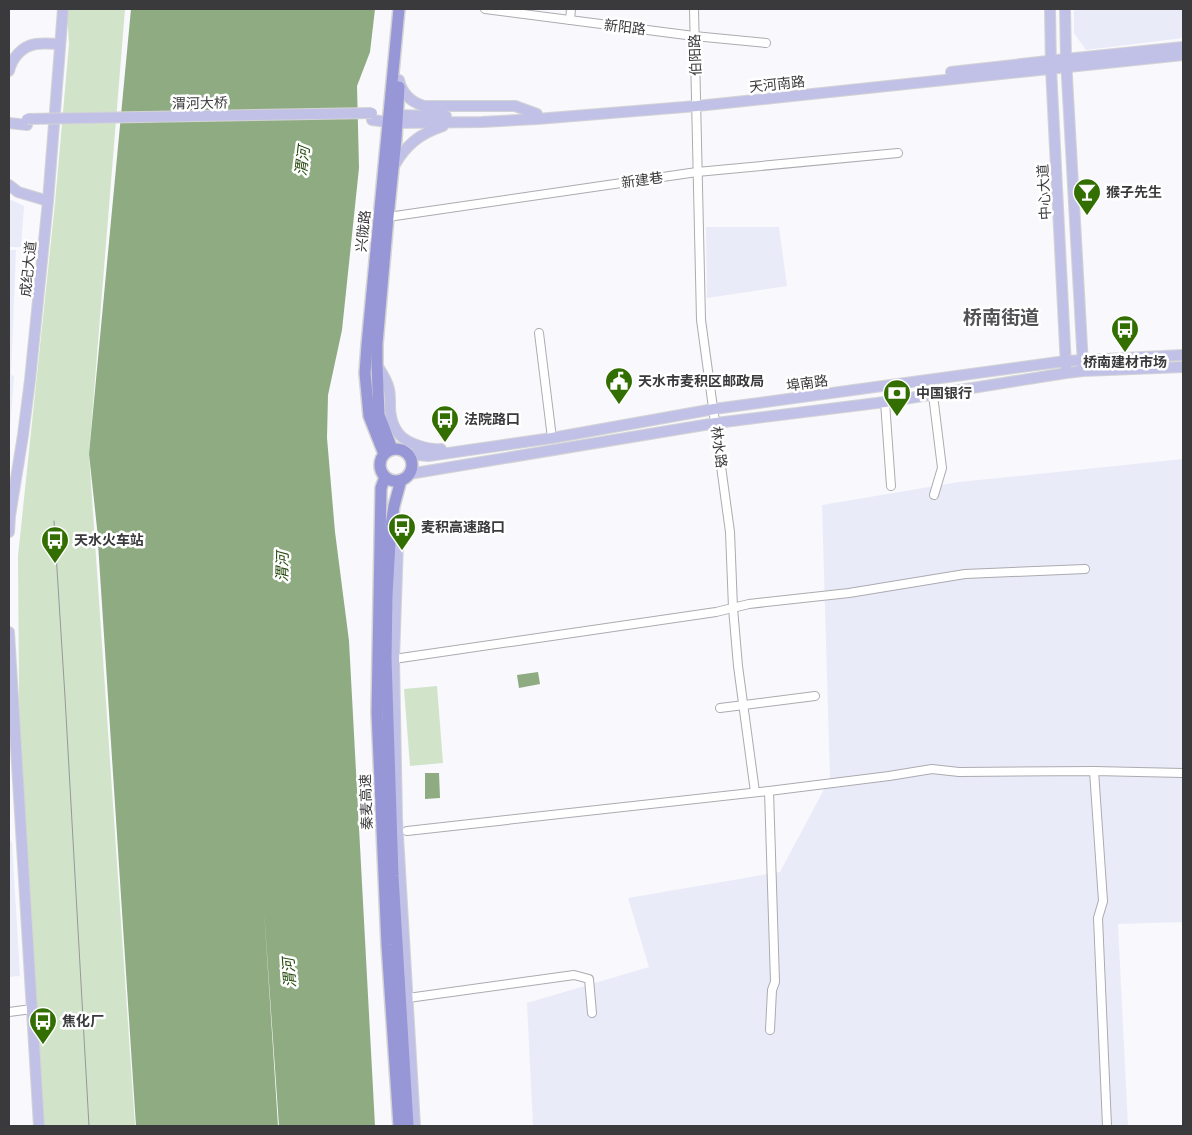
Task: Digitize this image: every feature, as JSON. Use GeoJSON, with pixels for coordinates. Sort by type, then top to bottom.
{"type":"FeatureCollection","features":[{"type":"Feature","properties":{"kind":"highway","name":"兴陇路"},"geometry":{"type":"LineString","coordinates":[[388,452],[379,415],[376,365],[396,139],[393,119],[399,9]]}},
{"type":"Feature","properties":{"kind":"highway","name":"兴陇路"},"geometry":{"type":"LineString","coordinates":[[388,452],[369,416],[365,373],[366,345],[406,9]]}},
{"type":"Feature","properties":{"kind":"highway"},"geometry":{"type":"LineString","coordinates":[[400,449],[408,454],[412,469],[405,477],[390,480],[382,474],[379,463],[381,458],[388,452],[400,449]]}},
{"type":"Feature","properties":{"kind":"highway","name":"秦麦高速"},"geometry":{"type":"LineString","coordinates":[[385,477],[381,488],[383,593],[393,876],[408,1126]]}},
{"type":"Feature","properties":{"kind":"highway","name":"秦麦高速"},"geometry":{"type":"LineString","coordinates":[[399,1126],[387,945],[378,729],[383,593],[394,506],[405,477]]}},
{"type":"Feature","properties":{"kind":"main road","name":"成纪大道"},"geometry":{"type":"LineString","coordinates":[[9,532],[9,516],[29,389],[48,201],[63,9]]}},
{"type":"Feature","properties":{"kind":"main road","name":"中心大道"},"geometry":{"type":"LineString","coordinates":[[1050,9],[1066,373]]}},
{"type":"Feature","properties":{"kind":"main road"},"geometry":{"type":"LineString","coordinates":[[1066,9],[1066,63],[1083,371]]}},
{"type":"Feature","properties":{"kind":"main road"},"geometry":{"type":"LineString","coordinates":[[9,71],[13,60],[19,52],[27,47],[36,44],[60,44]]}},
{"type":"Feature","properties":{"kind":"main road","name":"天河南路"},"geometry":{"type":"LineString","coordinates":[[1066,63],[1183,47]]}},
{"type":"Feature","properties":{"kind":"main road","name":"天河南路"},"geometry":{"type":"LineString","coordinates":[[372,117],[452,123],[537,119],[697,104],[1051,64],[1183,55]]}},
{"type":"Feature","properties":{"kind":"main road"},"geometry":{"type":"LineString","coordinates":[[399,80],[406,96],[424,106],[515,106],[537,114]]}},
{"type":"Feature","properties":{"kind":"main road","name":"天河南路"},"geometry":{"type":"LineString","coordinates":[[393,119],[482,117],[697,104]]}},
{"type":"Feature","properties":{"kind":"main road","name":"渭河大桥"},"geometry":{"type":"LineString","coordinates":[[9,122],[372,117]]}},
{"type":"Feature","properties":{"kind":"main road"},"geometry":{"type":"LineString","coordinates":[[393,167],[404,151],[419,137],[452,123]]}},
{"type":"Feature","properties":{"kind":"main road"},"geometry":{"type":"LineString","coordinates":[[9,185],[18,192],[48,201]]}},
{"type":"Feature","properties":{"kind":"main road","name":"埠南路"},"geometry":{"type":"LineString","coordinates":[[408,454],[428,456],[552,438],[714,410],[1066,361],[1183,356]]}},
{"type":"Feature","properties":{"kind":"main road"},"geometry":{"type":"LineString","coordinates":[[376,365],[389,388],[391,416],[394,427],[400,436],[428,449],[437,450],[464,446],[482,448]]}},
{"type":"Feature","properties":{"kind":"main road","name":"埠南路"},"geometry":{"type":"LineString","coordinates":[[405,477],[442,468],[716,424],[934,395],[1066,373],[1183,367]]}},
{"type":"Feature","properties":{"kind":"main road"},"geometry":{"type":"LineString","coordinates":[[439,454],[438,464],[442,468]]}},
{"type":"Feature","properties":{"kind":"main road"},"geometry":{"type":"LineString","coordinates":[[394,506],[398,542],[394,659],[397,819],[415,1126]]}},
{"type":"Feature","properties":{"kind":"main road"},"geometry":{"type":"LineString","coordinates":[[9,632],[39,1126]]}},
{"type":"Feature","properties":{"kind":"main road"},"geometry":{"type":"LineString","coordinates":[[9,818],[20,818]]}},
{"type":"Feature","properties":{"kind":"street","name":"新阳路"},"geometry":{"type":"LineString","coordinates":[[484,9],[694,36],[766,42]]}},
{"type":"Feature","properties":{"kind":"street"},"geometry":{"type":"LineString","coordinates":[[570,20],[571,9]]}},
{"type":"Feature","properties":{"kind":"street","name":"伯阳路"},"geometry":{"type":"LineString","coordinates":[[694,9],[697,104]]}},
{"type":"Feature","properties":{"kind":"street","name":"林水路"},"geometry":{"type":"LineString","coordinates":[[697,104],[701,320],[730,532],[733,608],[738,666],[755,792]]}},
{"type":"Feature","properties":{"kind":"street","name":"新建巷"},"geometry":{"type":"LineString","coordinates":[[388,217],[697,172],[898,153]]}},
{"type":"Feature","properties":{"kind":"street"},"geometry":{"type":"LineString","coordinates":[[539,333],[552,438]]}},
{"type":"Feature","properties":{"kind":"street"},"geometry":{"type":"LineString","coordinates":[[934,395],[942,468],[934,494]]}},
{"type":"Feature","properties":{"kind":"street"},"geometry":{"type":"LineString","coordinates":[[885,402],[891,486]]}},
{"type":"Feature","properties":{"kind":"street"},"geometry":{"type":"LineString","coordinates":[[394,659],[716,612],[749,604],[849,593],[965,574],[1085,570]]}},
{"type":"Feature","properties":{"kind":"street"},"geometry":{"type":"LineString","coordinates":[[720,708],[815,696]]}},
{"type":"Feature","properties":{"kind":"street"},"geometry":{"type":"LineString","coordinates":[[407,831],[889,776],[932,768],[959,772],[1183,772]]}},
{"type":"Feature","properties":{"kind":"street"},"geometry":{"type":"LineString","coordinates":[[1094,771],[1102,901],[1098,918],[1106,1126]]}},
{"type":"Feature","properties":{"kind":"street"},"geometry":{"type":"LineString","coordinates":[[769,790],[775,982],[772,990],[770,1030]]}},
{"type":"Feature","properties":{"kind":"street"},"geometry":{"type":"LineString","coordinates":[[408,998],[574,975],[589,979],[592,1013]]}},
{"type":"Feature","properties":{"kind":"street"},"geometry":{"type":"LineString","coordinates":[[9,1012],[32,1009]]}},
{"type":"Feature","properties":{"kind":"shaded area"},"geometry":{"type":"Polygon","coordinates":[[[67,9],[125,9],[89,454],[135,1126],[42,1126],[20,818],[18,556],[55,203],[69,44],[67,9]]]}},
{"type":"Feature","properties":{"kind":"shaded area"},"geometry":{"type":"Polygon","coordinates":[[[1074,9],[1183,9],[1183,38],[1086,50],[1074,33],[1074,9]]]}},
{"type":"Feature","properties":{"kind":"shaded area"},"geometry":{"type":"Polygon","coordinates":[[[9,199],[24,206],[21,247],[9,247],[9,199]]]}},
{"type":"Feature","properties":{"kind":"shaded area"},"geometry":{"type":"Polygon","coordinates":[[[706,227],[779,227],[787,286],[707,298],[706,227]]]}},
{"type":"Feature","properties":{"kind":"shaded area"},"geometry":{"type":"Polygon","coordinates":[[[9,250],[16,250],[11,375],[14,376],[9,443],[9,250]]]}},
{"type":"Feature","properties":{"kind":"shaded area"},"geometry":{"type":"Polygon","coordinates":[[[1183,459],[1183,922],[1118,924],[1128,1126],[533,1126],[527,1003],[649,967],[628,898],[780,872],[830,778],[822,505],[959,482],[1183,459]]]}},
{"type":"Feature","properties":{"kind":"shaded area"},"geometry":{"type":"Polygon","coordinates":[[[437,686],[443,763],[410,766],[404,689],[437,686]]]}},
{"type":"Feature","properties":{"kind":"shaded area"},"geometry":{"type":"Polygon","coordinates":[[[9,838],[12,843],[20,976],[9,977],[9,838]]]}},
{"type":"Feature","properties":{"kind":"water","name":"渭河"},"geometry":{"type":"Polygon","coordinates":[[[131,9],[375,9],[370,52],[357,86],[359,168],[342,330],[328,395],[327,438],[335,532],[349,641],[375,1126],[279,1126],[264,910],[278,1126],[136,1126],[97,528],[89,454],[131,9]]]}},
{"type":"Feature","properties":{"kind":"water"},"geometry":{"type":"Polygon","coordinates":[[[538,672],[540,684],[519,688],[517,675],[538,672]]]}},
{"type":"Feature","properties":{"kind":"water"},"geometry":{"type":"Polygon","coordinates":[[[425,773],[439,773],[440,798],[425,799],[425,773]]]}},
{"type":"Feature","properties":{"kind":"tram line"},"geometry":{"type":"LineString","coordinates":[[54,521],[89,1126]]}},
{"type":"Feature","properties":{"kind":"place","name":"猴子先生"},"geometry":{"type":"Point","coordinates":[1087,216]}},
{"type":"Feature","properties":{"kind":"place","name":"桥南建材市场"},"geometry":{"type":"Point","coordinates":[1125,353]}},
{"type":"Feature","properties":{"kind":"place","name":"天水市麦积区邮政局"},"geometry":{"type":"Point","coordinates":[619,405]}},
{"type":"Feature","properties":{"kind":"place","name":"中国银行"},"geometry":{"type":"Point","coordinates":[897,417]}},
{"type":"Feature","properties":{"kind":"place","name":"法院路口"},"geometry":{"type":"Point","coordinates":[445,443]}},
{"type":"Feature","properties":{"kind":"place","name":"麦积高速路口"},"geometry":{"type":"Point","coordinates":[402,551]}},
{"type":"Feature","properties":{"kind":"place","name":"天水火车站"},"geometry":{"type":"Point","coordinates":[55,564]}},
{"type":"Feature","properties":{"kind":"place","name":"焦化厂"},"geometry":{"type":"Point","coordinates":[43,1045]}},
{"type":"Feature","properties":{"kind":"district","name":"桥南街道"},"geometry":{"type":"Point","coordinates":[1001,317]}}]}
